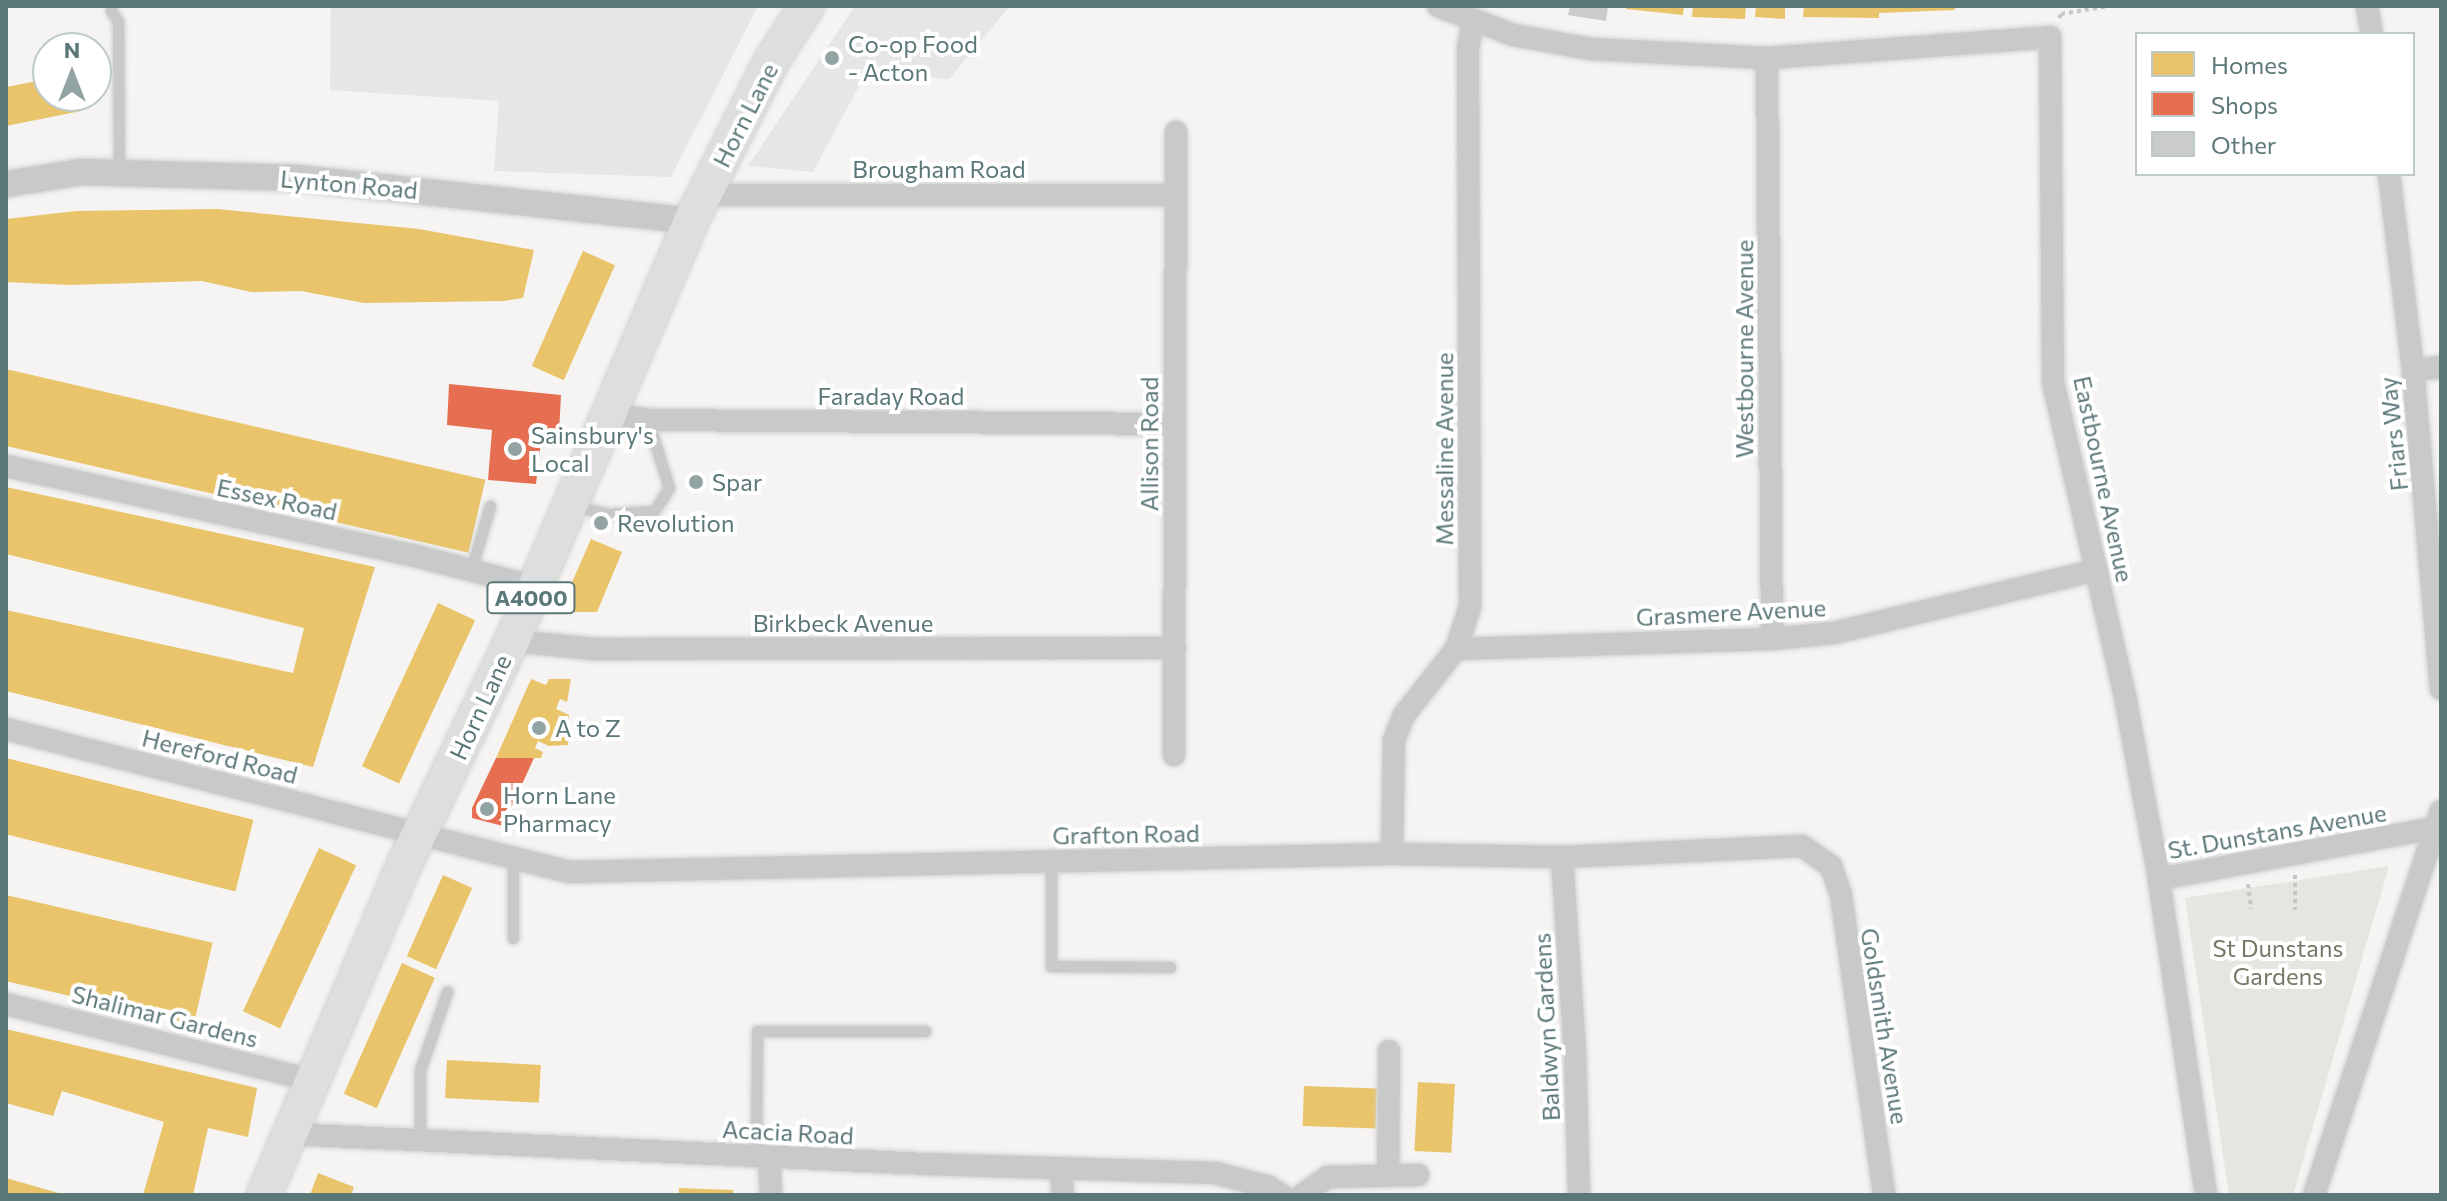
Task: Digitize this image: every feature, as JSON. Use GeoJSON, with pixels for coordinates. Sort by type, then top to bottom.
{"type":"FeatureCollection","features":[{"type":"Feature","properties":{"kind":"main road","name":"Horn Lane"},"geometry":{"type":"LineString","coordinates":[[264,1195],[420,833],[536,587],[698,208],[772,60],[807,6]]}},
{"type":"Feature","properties":{"kind":"street"},"geometry":{"type":"LineString","coordinates":[[1438,6],[1513,35],[1591,49],[1767,58],[2050,37]]}},
{"type":"Feature","properties":{"kind":"street"},"geometry":{"type":"LineString","coordinates":[[2367,6],[2372,32]]}},
{"type":"Feature","properties":{"kind":"street","name":"Messaline Avenue"},"geometry":{"type":"LineString","coordinates":[[1392,854],[1394,740],[1404,715],[1456,649],[1470,607],[1468,49],[1473,22]]}},
{"type":"Feature","properties":{"kind":"street","name":"Eastbourne Avenue"},"geometry":{"type":"LineString","coordinates":[[2050,37],[2053,382],[2097,570],[2159,879]]}},
{"type":"Feature","properties":{"kind":"street","name":"Westbourne Avenue"},"geometry":{"type":"LineString","coordinates":[[1767,58],[1772,639]]}},
{"type":"Feature","properties":{"kind":"street","name":"Allison Road"},"geometry":{"type":"LineString","coordinates":[[1174,755],[1176,132]]}},
{"type":"Feature","properties":{"kind":"street","name":"Lynton Road"},"geometry":{"type":"LineString","coordinates":[[6,184],[82,172],[298,178],[698,208]]}},
{"type":"Feature","properties":{"kind":"street","name":"Friars Way"},"geometry":{"type":"LineString","coordinates":[[2389,176],[2413,370],[2441,689]]}},
{"type":"Feature","properties":{"kind":"street","name":"Brougham Road"},"geometry":{"type":"LineString","coordinates":[[698,208],[1175,195]]}},
{"type":"Feature","properties":{"kind":"street"},"geometry":{"type":"LineString","coordinates":[[2413,370],[2441,367]]}},
{"type":"Feature","properties":{"kind":"street","name":"Faraday Road"},"geometry":{"type":"LineString","coordinates":[[609,413],[648,420],[1175,424]]}},
{"type":"Feature","properties":{"kind":"street","name":"Essex Road"},"geometry":{"type":"LineString","coordinates":[[6,466],[536,587]]}},
{"type":"Feature","properties":{"kind":"street","name":"Grasmere Avenue"},"geometry":{"type":"LineString","coordinates":[[1456,649],[1772,639],[1834,633],[2097,570]]}},
{"type":"Feature","properties":{"kind":"street","name":"Birkbeck Avenue"},"geometry":{"type":"LineString","coordinates":[[512,641],[595,649],[1175,648]]}},
{"type":"Feature","properties":{"kind":"street","name":"Hereford Road"},"geometry":{"type":"LineString","coordinates":[[6,729],[420,833]]}},
{"type":"Feature","properties":{"kind":"street"},"geometry":{"type":"LineString","coordinates":[[2314,1195],[2438,820]]}},
{"type":"Feature","properties":{"kind":"street","name":"St. Dunstans Avenue"},"geometry":{"type":"LineString","coordinates":[[2206,1195],[2159,879],[2438,820]]}},
{"type":"Feature","properties":{"kind":"street","name":"Grafton Road"},"geometry":{"type":"LineString","coordinates":[[420,833],[569,872],[1392,854],[1562,857],[1802,846],[1831,866]]}},
{"type":"Feature","properties":{"kind":"street","name":"Baldwyn Gardens"},"geometry":{"type":"LineString","coordinates":[[1562,857],[1575,1052],[1579,1195]]}},
{"type":"Feature","properties":{"kind":"street","name":"Goldsmith Avenue"},"geometry":{"type":"LineString","coordinates":[[1831,866],[1841,895],[1884,1195]]}},
{"type":"Feature","properties":{"kind":"street","name":"Shalimar Gardens"},"geometry":{"type":"LineString","coordinates":[[6,1004],[311,1080]]}},
{"type":"Feature","properties":{"kind":"street"},"geometry":{"type":"LineString","coordinates":[[1388,1175],[1389,1051]]}},
{"type":"Feature","properties":{"kind":"street","name":"Acacia Road"},"geometry":{"type":"LineString","coordinates":[[288,1134],[1061,1169],[1215,1173],[1269,1187],[1282,1195]]}},
{"type":"Feature","properties":{"kind":"street"},"geometry":{"type":"LineString","coordinates":[[763,1156],[771,1195]]}},
{"type":"Feature","properties":{"kind":"street"},"geometry":{"type":"LineString","coordinates":[[1061,1169],[1063,1195]]}},
{"type":"Feature","properties":{"kind":"street"},"geometry":{"type":"LineString","coordinates":[[1302,1195],[1328,1177],[1418,1175]]}},
{"type":"Feature","properties":{"kind":"lane"},"geometry":{"type":"LineString","coordinates":[[111,10],[118,22],[119,173]]}},
{"type":"Feature","properties":{"kind":"lane"},"geometry":{"type":"LineString","coordinates":[[569,505],[609,514],[654,511],[669,488],[648,420]]}},
{"type":"Feature","properties":{"kind":"lane"},"geometry":{"type":"LineString","coordinates":[[471,570],[490,506]]}},
{"type":"Feature","properties":{"kind":"lane"},"geometry":{"type":"LineString","coordinates":[[513,857],[513,938]]}},
{"type":"Feature","properties":{"kind":"lane"},"geometry":{"type":"LineString","coordinates":[[1051,861],[1051,966],[1170,967]]}},
{"type":"Feature","properties":{"kind":"lane"},"geometry":{"type":"LineString","coordinates":[[420,1142],[420,1070],[447,992]]}},
{"type":"Feature","properties":{"kind":"lane"},"geometry":{"type":"LineString","coordinates":[[763,1156],[757,1031],[925,1031]]}},
{"type":"Feature","properties":{"kind":"path"},"geometry":{"type":"LineString","coordinates":[[2050,37],[2061,14],[2109,6]]}},
{"type":"Feature","properties":{"kind":"path"},"geometry":{"type":"LineString","coordinates":[[2295,869],[2295,910]]}},
{"type":"Feature","properties":{"kind":"path"},"geometry":{"type":"LineString","coordinates":[[2248,886],[2251,909]]}},
{"type":"Feature","properties":{"kind":"shaded area"},"geometry":{"type":"Polygon","coordinates":[[[331,6],[758,6],[671,177],[494,171],[499,101],[330,90],[331,6]]]}},
{"type":"Feature","properties":{"kind":"shaded area"},"geometry":{"type":"Polygon","coordinates":[[[855,6],[1010,6],[949,79],[867,71],[813,172],[748,166],[855,6]]]}},
{"type":"Feature","properties":{"kind":"green space","name":"St Dunstans Gardens"},"geometry":{"type":"Polygon","coordinates":[[[2389,866],[2293,1195],[2229,1195],[2185,898],[2389,866]]]}},
{"type":"Feature","properties":{"kind":"building: Homes"},"geometry":{"type":"Polygon","coordinates":[[[1626,6],[1684,6],[1683,15],[1626,9],[1626,6]]]}},
{"type":"Feature","properties":{"kind":"building: Homes"},"geometry":{"type":"Polygon","coordinates":[[[1693,6],[1746,6],[1745,19],[1692,17],[1693,6]]]}},
{"type":"Feature","properties":{"kind":"building: Homes"},"geometry":{"type":"Polygon","coordinates":[[[1756,6],[1785,6],[1785,19],[1755,17],[1756,6]]]}},
{"type":"Feature","properties":{"kind":"building: Homes"},"geometry":{"type":"Polygon","coordinates":[[[1804,6],[1955,6],[1955,10],[1879,13],[1879,18],[1803,17],[1804,6]]]}},
{"type":"Feature","properties":{"kind":"building: Homes"},"geometry":{"type":"Polygon","coordinates":[[[32,82],[32,112],[76,112],[6,126],[6,87],[32,82]]]}},
{"type":"Feature","properties":{"kind":"building: Homes"},"geometry":{"type":"Polygon","coordinates":[[[217,209],[419,229],[534,250],[523,298],[504,301],[364,303],[301,291],[251,292],[202,281],[69,285],[6,282],[6,219],[76,211],[217,209]]]}},
{"type":"Feature","properties":{"kind":"building: Homes"},"geometry":{"type":"Polygon","coordinates":[[[583,251],[615,265],[564,380],[532,366],[583,251]]]}},
{"type":"Feature","properties":{"kind":"building: Homes"},"geometry":{"type":"Polygon","coordinates":[[[6,369],[485,480],[469,553],[6,446],[6,369]]]}},
{"type":"Feature","properties":{"kind":"building: Homes"},"geometry":{"type":"Polygon","coordinates":[[[6,487],[375,567],[313,767],[6,691],[6,610],[293,673],[304,628],[6,554],[6,487]]]}},
{"type":"Feature","properties":{"kind":"building: Homes"},"geometry":{"type":"Polygon","coordinates":[[[591,539],[622,552],[597,612],[559,612],[591,539]]]}},
{"type":"Feature","properties":{"kind":"building: Homes"},"geometry":{"type":"Polygon","coordinates":[[[438,603],[475,620],[399,783],[362,766],[438,603]]]}},
{"type":"Feature","properties":{"kind":"building: Homes","name":"A to Z"},"geometry":{"type":"Polygon","coordinates":[[[531,679],[546,685],[549,679],[571,679],[567,702],[560,699],[556,709],[569,715],[568,745],[549,746],[538,741],[535,748],[543,752],[541,758],[496,758],[531,679]]]}},
{"type":"Feature","properties":{"kind":"building: Homes"},"geometry":{"type":"Polygon","coordinates":[[[6,758],[253,820],[236,891],[6,834],[6,758]]]}},
{"type":"Feature","properties":{"kind":"building: Homes"},"geometry":{"type":"Polygon","coordinates":[[[319,848],[356,865],[280,1028],[243,1011],[319,848]]]}},
{"type":"Feature","properties":{"kind":"building: Homes"},"geometry":{"type":"Polygon","coordinates":[[[443,875],[472,888],[436,969],[407,956],[443,875]]]}},
{"type":"Feature","properties":{"kind":"building: Homes"},"geometry":{"type":"Polygon","coordinates":[[[6,895],[213,943],[194,1025],[6,981],[6,895]]]}},
{"type":"Feature","properties":{"kind":"building: Homes"},"geometry":{"type":"Polygon","coordinates":[[[402,963],[435,978],[377,1108],[344,1094],[402,963]]]}},
{"type":"Feature","properties":{"kind":"building: Homes"},"geometry":{"type":"Polygon","coordinates":[[[6,1029],[257,1088],[248,1137],[208,1128],[193,1195],[143,1195],[164,1122],[62,1091],[53,1116],[6,1103],[6,1029]]]}},
{"type":"Feature","properties":{"kind":"building: Homes"},"geometry":{"type":"Polygon","coordinates":[[[447,1060],[541,1065],[539,1103],[445,1098],[447,1060]]]}},
{"type":"Feature","properties":{"kind":"building: Homes"},"geometry":{"type":"Polygon","coordinates":[[[1418,1082],[1455,1084],[1451,1153],[1414,1151],[1418,1082]]]}},
{"type":"Feature","properties":{"kind":"building: Homes"},"geometry":{"type":"Polygon","coordinates":[[[1304,1086],[1377,1089],[1376,1129],[1303,1126],[1304,1086]]]}},
{"type":"Feature","properties":{"kind":"building: Homes"},"geometry":{"type":"Polygon","coordinates":[[[318,1173],[354,1187],[351,1195],[310,1195],[318,1173]]]}},
{"type":"Feature","properties":{"kind":"building: Homes"},"geometry":{"type":"Polygon","coordinates":[[[6,1178],[62,1194],[6,1195],[6,1178]]]}},
{"type":"Feature","properties":{"kind":"building: Homes"},"geometry":{"type":"Polygon","coordinates":[[[679,1188],[733,1190],[733,1195],[679,1195],[679,1188]]]}},
{"type":"Feature","properties":{"kind":"building: Shops","name":"Sainsbury's Local"},"geometry":{"type":"Polygon","coordinates":[[[449,384],[561,395],[559,433],[542,432],[536,484],[488,480],[492,430],[447,425],[449,384]]]}},
{"type":"Feature","properties":{"kind":"building: Shops"},"geometry":{"type":"Polygon","coordinates":[[[496,758],[534,758],[503,826],[472,818],[472,808],[496,758]]]}},
{"type":"Feature","properties":{"kind":"building: Other"},"geometry":{"type":"Polygon","coordinates":[[[1570,6],[1608,6],[1606,21],[1568,15],[1570,6]]]}},
{"type":"Feature","properties":{"kind":"place","name":"Co-op Food - Acton"},"geometry":{"type":"Point","coordinates":[832,58]}},
{"type":"Feature","properties":{"kind":"place","name":"Sainsbury's Local"},"geometry":{"type":"Point","coordinates":[515,449]}},
{"type":"Feature","properties":{"kind":"place","name":"Spar"},"geometry":{"type":"Point","coordinates":[696,482]}},
{"type":"Feature","properties":{"kind":"place","name":"Revolution"},"geometry":{"type":"Point","coordinates":[601,523]}},
{"type":"Feature","properties":{"kind":"place","name":"A to Z"},"geometry":{"type":"Point","coordinates":[539,728]}},
{"type":"Feature","properties":{"kind":"place","name":"Horn Lane Pharmacy"},"geometry":{"type":"Point","coordinates":[487,809]}}]}
